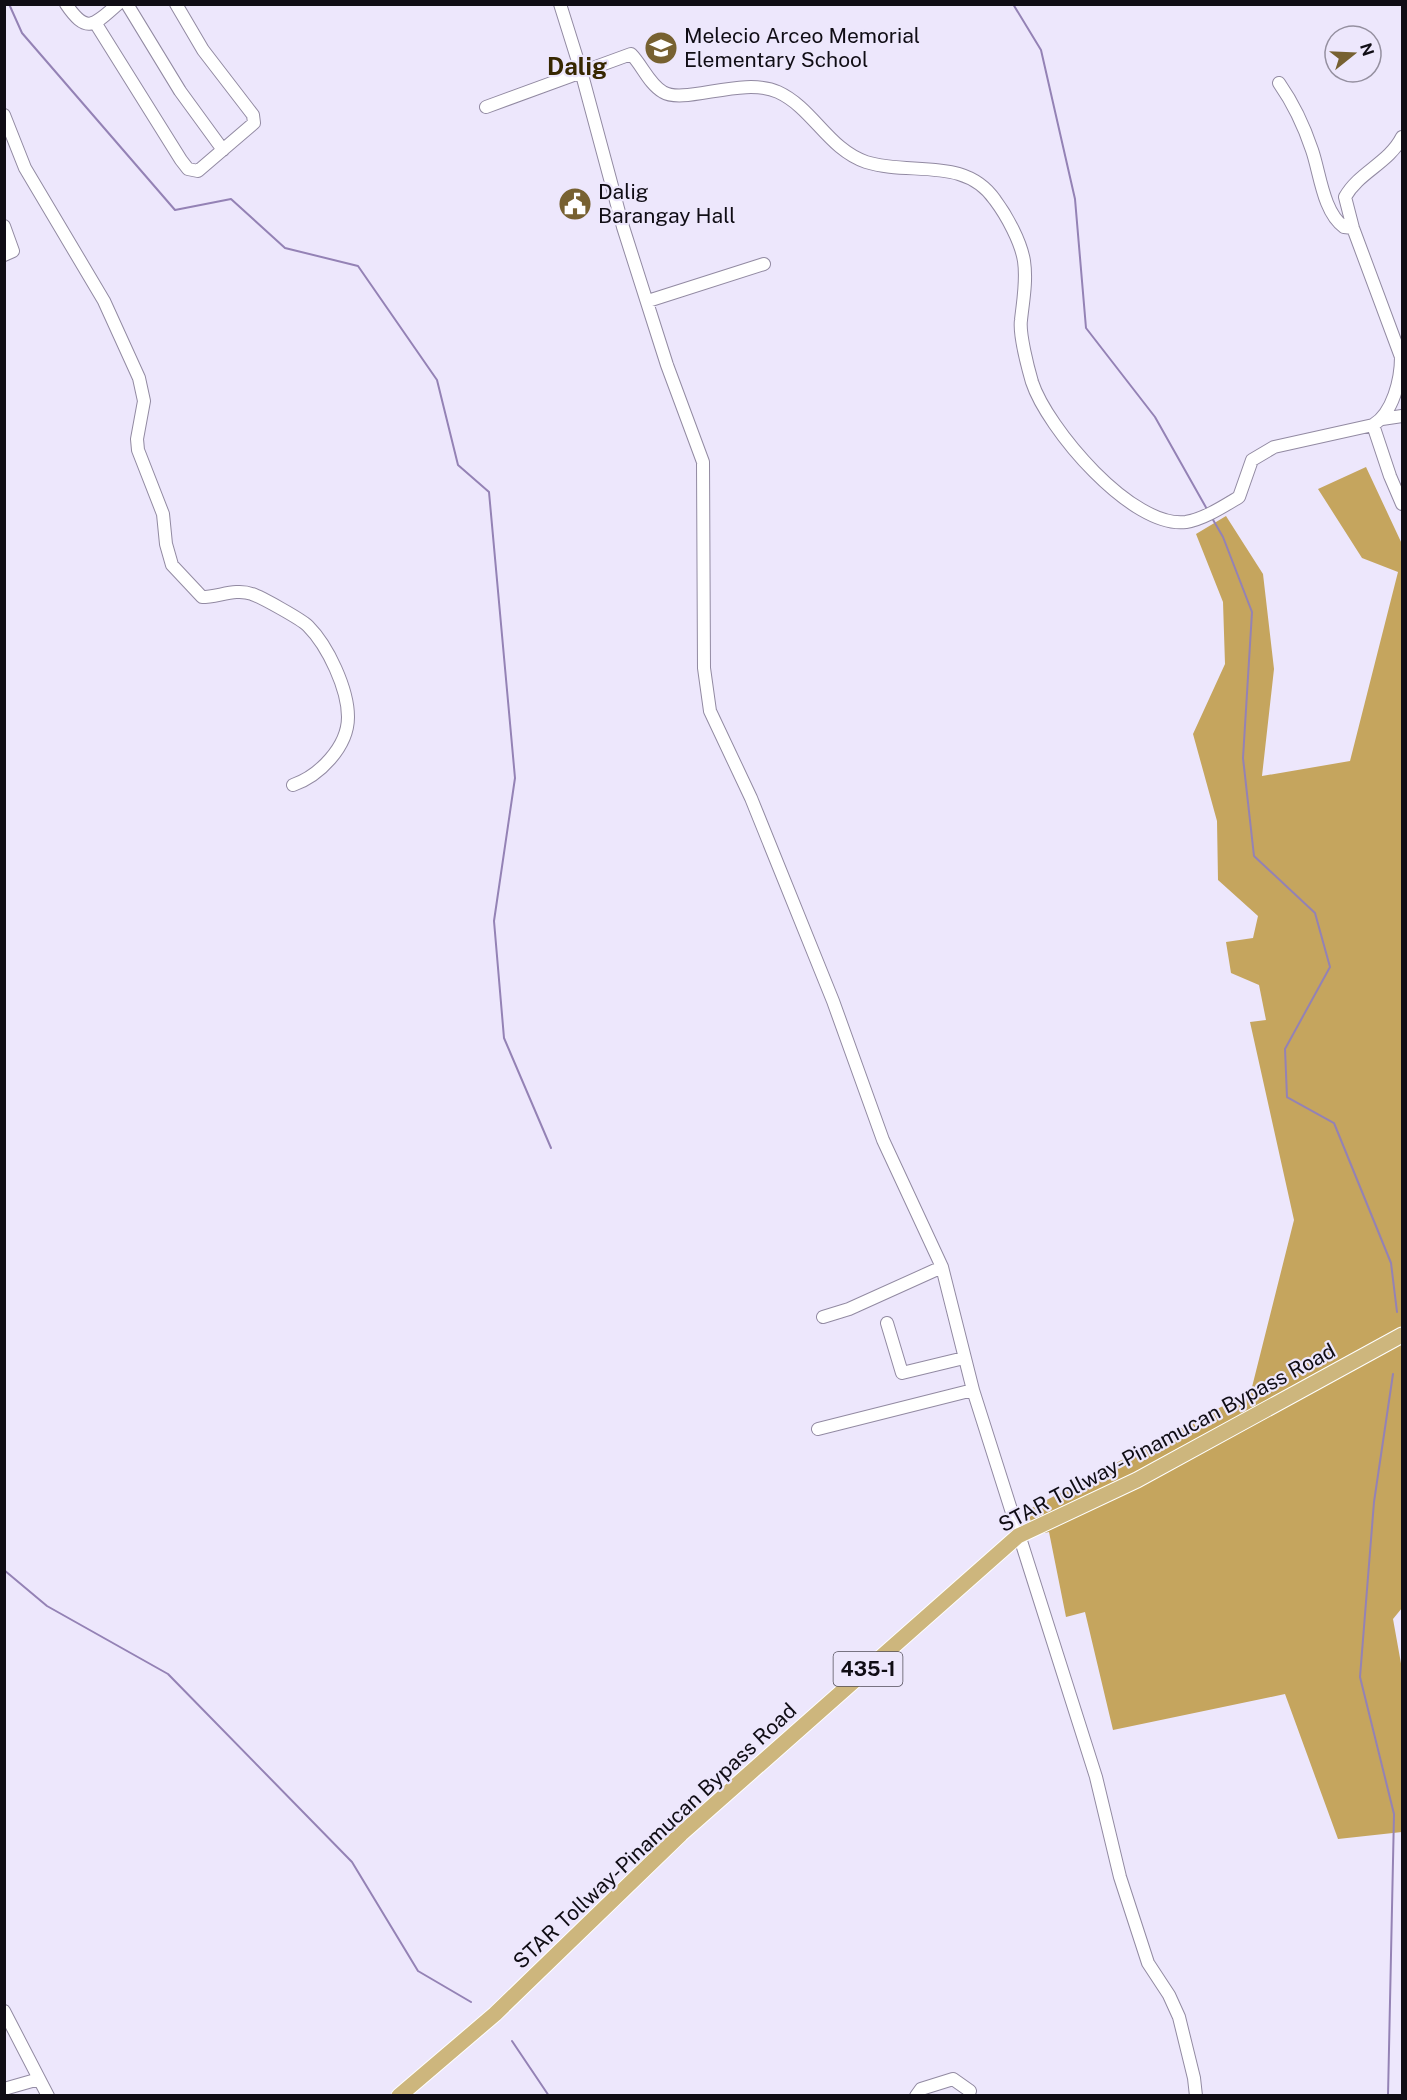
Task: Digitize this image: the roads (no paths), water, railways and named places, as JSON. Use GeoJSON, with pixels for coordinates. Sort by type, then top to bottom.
{"type":"FeatureCollection","features":[{"type":"Feature","properties":{"kind":"main road","name":"STAR Tollway-Pinamucan Bypass Road"},"geometry":{"type":"LineString","coordinates":[[399,2096],[495,2014],[681,1834],[1018,1536],[1137,1480],[1402,1335]]}},
{"type":"Feature","properties":{"kind":"street"},"geometry":{"type":"LineString","coordinates":[[66,4],[78,21],[84,24],[96,24],[118,4]]}},
{"type":"Feature","properties":{"kind":"street"},"geometry":{"type":"LineString","coordinates":[[127,4],[180,91],[223,150]]}},
{"type":"Feature","properties":{"kind":"street"},"geometry":{"type":"LineString","coordinates":[[96,24],[188,170],[198,171],[251,127],[254,123],[253,115],[203,50],[176,4]]}},
{"type":"Feature","properties":{"kind":"street"},"geometry":{"type":"LineString","coordinates":[[560,4],[581,70],[623,227],[667,365],[702,462],[704,668],[710,711],[751,798],[786,891],[833,1001],[891,1159],[942,1267],[973,1390],[1018,1536],[1044,1607],[1096,1777],[1120,1877],[1144,1952],[1179,2017],[1194,2078],[1196,2096]]}},
{"type":"Feature","properties":{"kind":"street"},"geometry":{"type":"LineString","coordinates":[[486,106],[581,70],[631,54],[663,92],[678,95],[698,94],[730,86],[760,87],[778,92],[792,100],[844,153],[878,165],[958,172],[973,179],[994,198],[1006,217],[1024,260],[1024,308],[1020,322],[1032,380],[1041,406],[1095,475],[1137,506],[1166,520],[1185,522],[1224,507],[1239,497],[1252,460],[1274,447],[1402,416]]}},
{"type":"Feature","properties":{"kind":"street"},"geometry":{"type":"LineString","coordinates":[[1279,83],[1292,101],[1311,147],[1333,215],[1344,227],[1353,228]]}},
{"type":"Feature","properties":{"kind":"street"},"geometry":{"type":"LineString","coordinates":[[4,115],[25,168],[104,301],[139,378],[144,401],[137,439],[138,450],[163,514],[166,544],[172,565],[202,597],[217,597],[238,591],[252,594],[306,624],[331,656],[348,716],[346,734],[327,762],[311,778],[293,785]]}},
{"type":"Feature","properties":{"kind":"street"},"geometry":{"type":"LineString","coordinates":[[1402,137],[1394,151],[1350,188],[1345,197],[1353,228],[1401,357],[1399,381],[1378,422],[1389,476],[1402,504]]}},
{"type":"Feature","properties":{"kind":"street"},"geometry":{"type":"LineString","coordinates":[[4,226],[13,251],[4,255]]}},
{"type":"Feature","properties":{"kind":"street"},"geometry":{"type":"LineString","coordinates":[[648,301],[764,264]]}},
{"type":"Feature","properties":{"kind":"street"},"geometry":{"type":"LineString","coordinates":[[823,1317],[849,1309],[942,1267]]}},
{"type":"Feature","properties":{"kind":"street"},"geometry":{"type":"LineString","coordinates":[[887,1323],[903,1373],[964,1358]]}},
{"type":"Feature","properties":{"kind":"street"},"geometry":{"type":"LineString","coordinates":[[818,1429],[973,1390]]}},
{"type":"Feature","properties":{"kind":"street"},"geometry":{"type":"LineString","coordinates":[[4,2011],[8,2032],[48,2096]]}},
{"type":"Feature","properties":{"kind":"street"},"geometry":{"type":"LineString","coordinates":[[4,2089],[39,2079]]}},
{"type":"Feature","properties":{"kind":"street"},"geometry":{"type":"LineString","coordinates":[[916,2096],[921,2089],[953,2079],[970,2091]]}},
{"type":"Feature","properties":{"kind":"waterway"},"geometry":{"type":"LineString","coordinates":[[9,4],[22,33],[175,210],[231,199],[285,248],[358,266],[437,380],[458,465],[489,492],[515,778],[494,921],[504,1038],[551,1148]]}},
{"type":"Feature","properties":{"kind":"waterway"},"geometry":{"type":"LineString","coordinates":[[1013,4],[1041,50],[1075,199],[1086,328],[1155,417],[1208,511]]}},
{"type":"Feature","properties":{"kind":"waterway"},"geometry":{"type":"LineString","coordinates":[[1212,518],[1223,537],[1252,612],[1243,758],[1254,856],[1315,913],[1330,967],[1285,1049],[1287,1097],[1334,1123],[1391,1263],[1397,1312]]}},
{"type":"Feature","properties":{"kind":"waterway"},"geometry":{"type":"LineString","coordinates":[[1388,2096],[1394,1814],[1360,1677],[1374,1502],[1393,1374]]}},
{"type":"Feature","properties":{"kind":"waterway"},"geometry":{"type":"LineString","coordinates":[[4,1570],[47,1606],[168,1674],[352,1862],[418,1971],[471,2002]]}},
{"type":"Feature","properties":{"kind":"waterway"},"geometry":{"type":"LineString","coordinates":[[512,2041],[549,2096]]}},
{"type":"Feature","properties":{"kind":"place","name":"Melecio Arceo Memorial Elementary School"},"geometry":{"type":"Point","coordinates":[661,48]}},
{"type":"Feature","properties":{"kind":"place","name":"Dalig Barangay Hall"},"geometry":{"type":"Point","coordinates":[575,204]}},
{"type":"Feature","properties":{"kind":"district","name":"Dalig"},"geometry":{"type":"Point","coordinates":[577,67]}}]}
